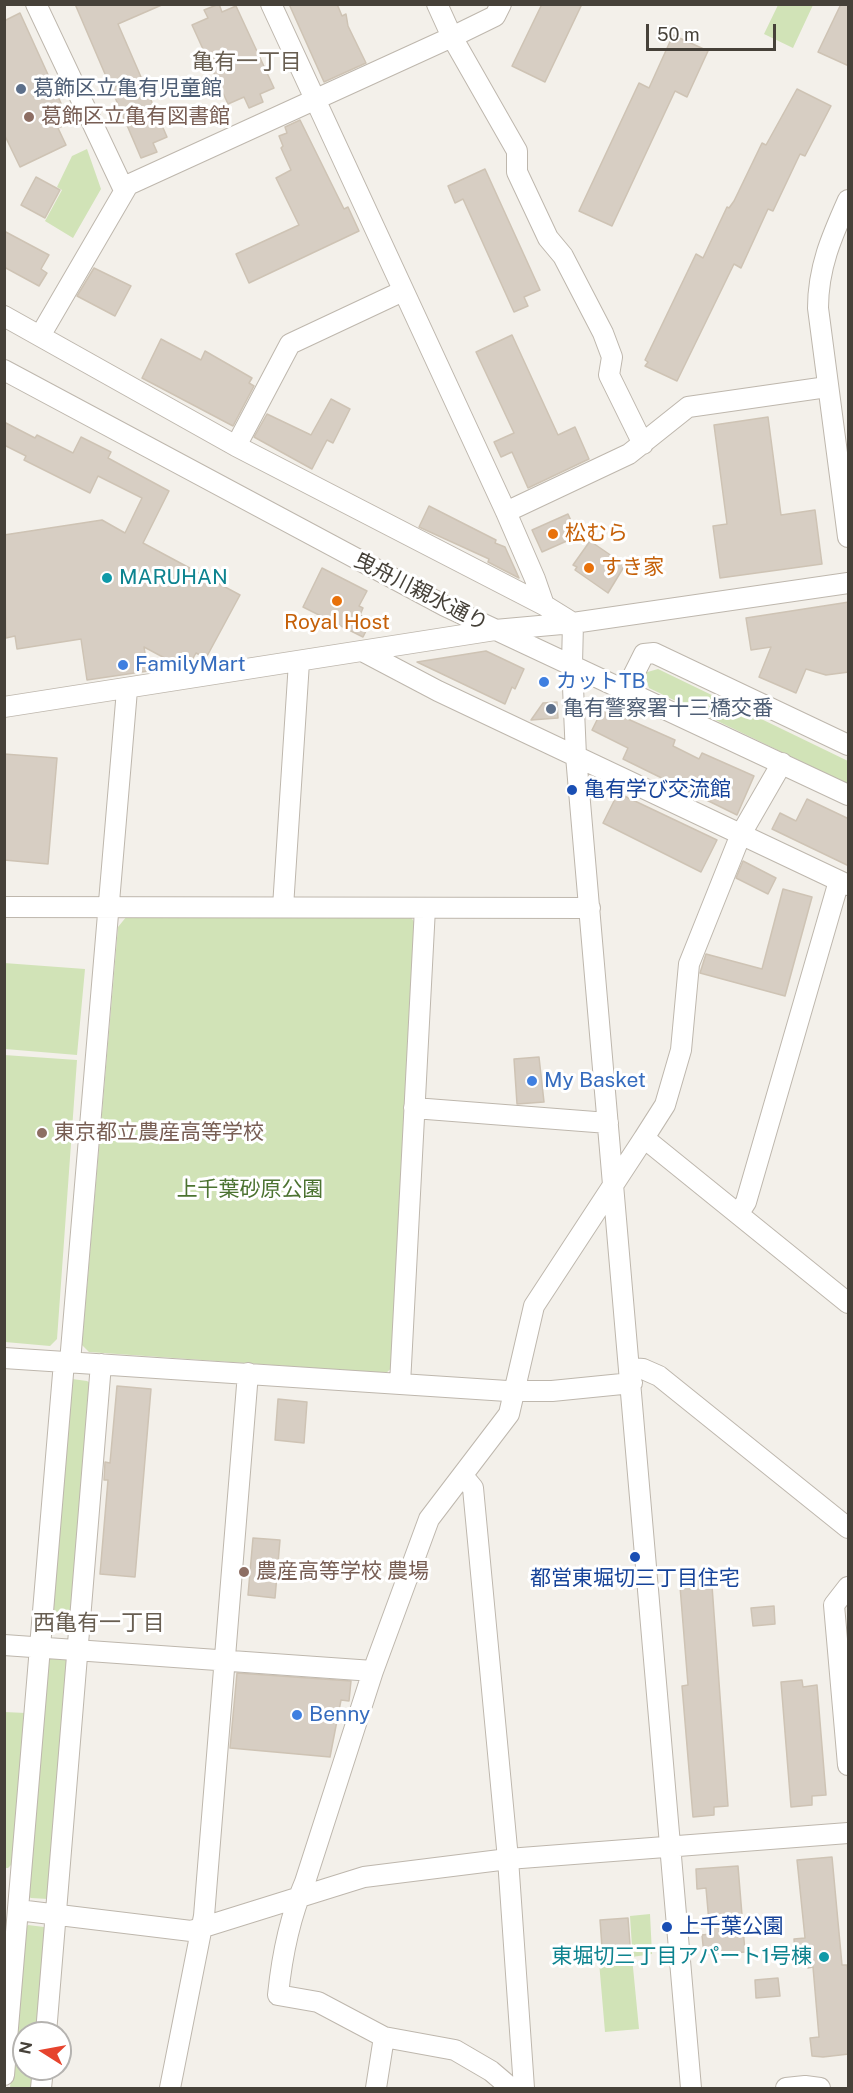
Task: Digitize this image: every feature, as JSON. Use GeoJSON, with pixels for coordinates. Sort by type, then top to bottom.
{"type":"FeatureCollection","features":[{"type":"Feature","properties":{"kind":"street"},"geometry":{"type":"LineString","coordinates":[[36,4],[124,190]]}},
{"type":"Feature","properties":{"kind":"street"},"geometry":{"type":"LineString","coordinates":[[271,4],[506,512],[544,605]]}},
{"type":"Feature","properties":{"kind":"street"},"geometry":{"type":"LineString","coordinates":[[437,4],[452,38],[517,151],[517,172],[548,238],[563,256],[603,333],[612,357],[609,375],[643,444]]}},
{"type":"Feature","properties":{"kind":"street"},"geometry":{"type":"LineString","coordinates":[[40,336],[128,185],[452,38],[495,16],[501,4]]}},
{"type":"Feature","properties":{"kind":"street"},"geometry":{"type":"LineString","coordinates":[[849,200],[826,251],[818,289],[819,323],[849,537]]}},
{"type":"Feature","properties":{"kind":"street"},"geometry":{"type":"LineString","coordinates":[[236,446],[290,344],[403,291]]}},
{"type":"Feature","properties":{"kind":"street"},"geometry":{"type":"LineString","coordinates":[[4,316],[236,446],[544,605],[573,623]]}},
{"type":"Feature","properties":{"kind":"street","name":"曳舟川親水通り"},"geometry":{"type":"LineString","coordinates":[[4,370],[321,541],[495,630],[849,795]]}},
{"type":"Feature","properties":{"kind":"street"},"geometry":{"type":"LineString","coordinates":[[506,512],[617,461],[643,444],[688,406],[827,387]]}},
{"type":"Feature","properties":{"kind":"street"},"geometry":{"type":"LineString","coordinates":[[4,707],[127,690],[495,630],[573,623],[849,583]]}},
{"type":"Feature","properties":{"kind":"street"},"geometry":{"type":"LineString","coordinates":[[573,623],[572,664],[576,756],[691,2088]]}},
{"type":"Feature","properties":{"kind":"street"},"geometry":{"type":"LineString","coordinates":[[364,652],[438,691],[844,883],[746,1202],[739,1214]]}},
{"type":"Feature","properties":{"kind":"street"},"geometry":{"type":"LineString","coordinates":[[626,690],[644,654],[654,653],[849,745]]}},
{"type":"Feature","properties":{"kind":"street"},"geometry":{"type":"LineString","coordinates":[[283,907],[298,662]]}},
{"type":"Feature","properties":{"kind":"street"},"geometry":{"type":"LineString","coordinates":[[4,2075],[10,1932],[18,1910],[12,1879],[40,1647],[127,690]]}},
{"type":"Feature","properties":{"kind":"street"},"geometry":{"type":"LineString","coordinates":[[511,2088],[491,2071],[455,2050],[384,2037],[318,2002],[278,1995],[283,1950],[373,1671],[429,1519],[509,1414],[534,1306],[665,1105],[681,1050],[689,964],[741,834],[782,763]]}},
{"type":"Feature","properties":{"kind":"street"},"geometry":{"type":"LineString","coordinates":[[4,907],[590,908]]}},
{"type":"Feature","properties":{"kind":"street"},"geometry":{"type":"LineString","coordinates":[[400,1384],[425,908]]}},
{"type":"Feature","properties":{"kind":"street"},"geometry":{"type":"LineString","coordinates":[[414,1108],[608,1123]]}},
{"type":"Feature","properties":{"kind":"street"},"geometry":{"type":"LineString","coordinates":[[644,1138],[848,1302]]}},
{"type":"Feature","properties":{"kind":"street"},"geometry":{"type":"LineString","coordinates":[[4,1358],[516,1391],[631,1376],[643,1369],[659,1376],[849,1527]]}},
{"type":"Feature","properties":{"kind":"street"},"geometry":{"type":"LineString","coordinates":[[47,2021],[101,1364]]}},
{"type":"Feature","properties":{"kind":"street"},"geometry":{"type":"LineString","coordinates":[[170,2088],[201,1929],[248,1373]]}},
{"type":"Feature","properties":{"kind":"street"},"geometry":{"type":"LineString","coordinates":[[463,1476],[473,1488],[508,1859],[524,2088]]}},
{"type":"Feature","properties":{"kind":"street"},"geometry":{"type":"LineString","coordinates":[[849,1587],[834,1605],[849,1765]]}},
{"type":"Feature","properties":{"kind":"street"},"geometry":{"type":"LineString","coordinates":[[4,1645],[373,1671]]}},
{"type":"Feature","properties":{"kind":"street"},"geometry":{"type":"LineString","coordinates":[[18,1910],[191,1931],[364,1877],[508,1859],[849,1833]]}},
{"type":"Feature","properties":{"kind":"street"},"geometry":{"type":"LineString","coordinates":[[376,2088],[384,2037]]}},
{"type":"Feature","properties":{"kind":"street"},"geometry":{"type":"LineString","coordinates":[[786,2088],[805,2086],[820,2088]]}},
{"type":"Feature","properties":{"kind":"green space"},"geometry":{"type":"Polygon","coordinates":[[[778,5],[813,5],[793,48],[764,34],[778,5]]]}},
{"type":"Feature","properties":{"kind":"green space"},"geometry":{"type":"Polygon","coordinates":[[[87,149],[101,189],[73,238],[45,221],[62,190],[57,187],[72,156],[87,149]]]}},
{"type":"Feature","properties":{"kind":"green space"},"geometry":{"type":"Polygon","coordinates":[[[658,669],[848,761],[848,784],[649,688],[644,673],[658,669]]]}},
{"type":"Feature","properties":{"kind":"green space","name":"上千葉砂原公園"},"geometry":{"type":"Polygon","coordinates":[[[127,916],[411,917],[416,925],[396,1364],[386,1373],[89,1352],[82,1345],[118,927],[127,916]]]}},
{"type":"Feature","properties":{"kind":"green space"},"geometry":{"type":"Polygon","coordinates":[[[4,963],[85,969],[77,1055],[5,1049],[4,963]]]}},
{"type":"Feature","properties":{"kind":"green space"},"geometry":{"type":"Polygon","coordinates":[[[4,1055],[77,1060],[57,1339],[50,1346],[5,1342],[4,1055]]]}},
{"type":"Feature","properties":{"kind":"green space"},"geometry":{"type":"Polygon","coordinates":[[[72,1379],[87,1381],[93,1385],[75,1614],[49,1613],[72,1379]]]}},
{"type":"Feature","properties":{"kind":"green space"},"geometry":{"type":"Polygon","coordinates":[[[48,1658],[66,1659],[71,1665],[48,1899],[31,1898],[25,1895],[48,1658]]]}},
{"type":"Feature","properties":{"kind":"green space"},"geometry":{"type":"Polygon","coordinates":[[[4,1712],[26,1713],[15,1861],[8,1868],[4,1868],[4,1712]]]}},
{"type":"Feature","properties":{"kind":"green space"},"geometry":{"type":"Polygon","coordinates":[[[650,1914],[652,1954],[632,1957],[639,2029],[605,2032],[598,1950],[632,1947],[630,1916],[650,1914]]]}},
{"type":"Feature","properties":{"kind":"green space"},"geometry":{"type":"Polygon","coordinates":[[[28,1925],[44,1927],[47,1931],[39,2021],[16,2021],[24,1930],[28,1925]]]}},
{"type":"Feature","properties":{"kind":"green space"},"geometry":{"type":"Polygon","coordinates":[[[12,2065],[12,2081],[34,2081],[34,2088],[10,2088],[12,2065]]]}},
{"type":"Feature","properties":{"kind":"building"},"geometry":{"type":"Polygon","coordinates":[[[75,4],[164,4],[118,24],[167,137],[153,143],[157,152],[141,158],[75,4]]]}},
{"type":"Feature","properties":{"kind":"building"},"geometry":{"type":"Polygon","coordinates":[[[219,4],[222,12],[236,6],[274,88],[260,94],[263,102],[249,108],[244,97],[228,104],[192,25],[208,18],[204,10],[219,4]]]}},
{"type":"Feature","properties":{"kind":"building"},"geometry":{"type":"Polygon","coordinates":[[[289,4],[337,4],[342,16],[346,14],[348,26],[366,63],[324,82],[289,4]]]}},
{"type":"Feature","properties":{"kind":"building"},"geometry":{"type":"Polygon","coordinates":[[[542,4],[582,4],[545,82],[512,66],[542,4]]]}},
{"type":"Feature","properties":{"kind":"building"},"geometry":{"type":"Polygon","coordinates":[[[841,4],[849,4],[849,66],[818,52],[841,4]]]}},
{"type":"Feature","properties":{"kind":"building"},"geometry":{"type":"Polygon","coordinates":[[[20,13],[70,123],[58,128],[66,145],[20,167],[4,134],[4,21],[20,13]]]}},
{"type":"Feature","properties":{"kind":"building"},"geometry":{"type":"Polygon","coordinates":[[[673,35],[708,51],[687,97],[675,91],[612,226],[579,211],[639,83],[649,88],[673,35]]]}},
{"type":"Feature","properties":{"kind":"building"},"geometry":{"type":"Polygon","coordinates":[[[797,89],[831,106],[805,156],[800,154],[773,211],[768,209],[741,268],[734,264],[677,381],[645,366],[648,362],[645,360],[696,254],[703,258],[727,207],[729,208],[734,201],[762,143],[766,145],[797,89]]]}},
{"type":"Feature","properties":{"kind":"building"},"geometry":{"type":"Polygon","coordinates":[[[300,120],[344,209],[348,207],[359,231],[249,283],[236,254],[299,225],[276,178],[291,170],[281,148],[283,146],[279,136],[287,133],[285,127],[300,120]]]}},
{"type":"Feature","properties":{"kind":"building"},"geometry":{"type":"Polygon","coordinates":[[[485,169],[540,290],[524,297],[528,306],[514,312],[463,199],[455,203],[448,186],[485,169]]]}},
{"type":"Feature","properties":{"kind":"building"},"geometry":{"type":"Polygon","coordinates":[[[36,177],[60,190],[45,218],[21,205],[36,177]]]}},
{"type":"Feature","properties":{"kind":"building"},"geometry":{"type":"Polygon","coordinates":[[[4,231],[49,255],[41,269],[47,273],[39,286],[4,267],[4,231]]]}},
{"type":"Feature","properties":{"kind":"building"},"geometry":{"type":"Polygon","coordinates":[[[94,268],[131,286],[115,316],[77,296],[94,268]]]}},
{"type":"Feature","properties":{"kind":"building"},"geometry":{"type":"Polygon","coordinates":[[[512,335],[558,435],[575,427],[589,459],[528,488],[512,452],[501,457],[494,442],[514,433],[476,352],[512,335]]]}},
{"type":"Feature","properties":{"kind":"building"},"geometry":{"type":"Polygon","coordinates":[[[161,339],[201,360],[205,351],[252,378],[249,383],[254,386],[233,426],[142,378],[161,339]]]}},
{"type":"Feature","properties":{"kind":"building"},"geometry":{"type":"Polygon","coordinates":[[[331,399],[350,409],[333,443],[327,440],[312,469],[254,437],[267,414],[311,435],[331,399]]]}},
{"type":"Feature","properties":{"kind":"building"},"geometry":{"type":"Polygon","coordinates":[[[768,417],[781,515],[815,510],[822,564],[720,578],[713,526],[727,524],[714,425],[768,417]]]}},
{"type":"Feature","properties":{"kind":"building","name":"MARUHAN"},"geometry":{"type":"Polygon","coordinates":[[[4,422],[35,438],[37,435],[73,453],[81,437],[111,452],[108,458],[169,491],[143,543],[240,595],[206,658],[196,653],[192,660],[181,655],[176,664],[144,647],[148,671],[87,680],[81,639],[17,649],[15,636],[6,638],[4,535],[102,520],[125,533],[142,498],[98,476],[90,493],[24,460],[26,456],[4,445],[4,422]]]}},
{"type":"Feature","properties":{"kind":"building"},"geometry":{"type":"Polygon","coordinates":[[[429,506],[496,540],[495,543],[505,547],[519,578],[488,562],[489,559],[419,527],[429,506]]]}},
{"type":"Feature","properties":{"kind":"building"},"geometry":{"type":"Polygon","coordinates":[[[568,514],[578,536],[542,552],[532,530],[568,514]]]}},
{"type":"Feature","properties":{"kind":"building"},"geometry":{"type":"Polygon","coordinates":[[[590,541],[625,565],[608,593],[575,570],[577,567],[573,565],[590,541]]]}},
{"type":"Feature","properties":{"kind":"building"},"geometry":{"type":"Polygon","coordinates":[[[322,568],[367,591],[359,606],[363,608],[360,615],[371,621],[363,637],[303,607],[322,568]]]}},
{"type":"Feature","properties":{"kind":"building"},"geometry":{"type":"Polygon","coordinates":[[[849,602],[849,672],[826,675],[806,669],[796,693],[759,677],[771,647],[751,650],[746,618],[849,602]]]}},
{"type":"Feature","properties":{"kind":"building"},"geometry":{"type":"Polygon","coordinates":[[[486,651],[524,669],[515,689],[512,687],[505,704],[417,662],[486,651]]]}},
{"type":"Feature","properties":{"kind":"building"},"geometry":{"type":"Polygon","coordinates":[[[557,702],[558,718],[531,720],[543,703],[557,702]]]}},
{"type":"Feature","properties":{"kind":"building"},"geometry":{"type":"Polygon","coordinates":[[[603,708],[675,740],[673,746],[699,759],[702,753],[754,776],[737,815],[623,759],[628,748],[592,730],[603,708]]]}},
{"type":"Feature","properties":{"kind":"building"},"geometry":{"type":"Polygon","coordinates":[[[4,754],[57,758],[48,864],[4,860],[4,754]]]}},
{"type":"Feature","properties":{"kind":"building"},"geometry":{"type":"Polygon","coordinates":[[[618,793],[717,840],[701,872],[603,823],[618,793]]]}},
{"type":"Feature","properties":{"kind":"building"},"geometry":{"type":"Polygon","coordinates":[[[807,799],[849,819],[849,866],[772,829],[780,813],[796,821],[807,799]]]}},
{"type":"Feature","properties":{"kind":"building"},"geometry":{"type":"Polygon","coordinates":[[[743,861],[776,878],[768,894],[736,878],[743,861]]]}},
{"type":"Feature","properties":{"kind":"building"},"geometry":{"type":"Polygon","coordinates":[[[783,889],[812,897],[785,996],[700,973],[706,954],[762,969],[783,889]]]}},
{"type":"Feature","properties":{"kind":"building"},"geometry":{"type":"Polygon","coordinates":[[[539,1057],[544,1102],[517,1104],[514,1059],[539,1057]]]}},
{"type":"Feature","properties":{"kind":"building"},"geometry":{"type":"Polygon","coordinates":[[[117,1386],[151,1389],[135,1577],[100,1574],[108,1480],[104,1480],[105,1462],[110,1463],[117,1386]]]}},
{"type":"Feature","properties":{"kind":"building"},"geometry":{"type":"Polygon","coordinates":[[[278,1399],[307,1402],[304,1443],[275,1440],[278,1399]]]}},
{"type":"Feature","properties":{"kind":"building"},"geometry":{"type":"Polygon","coordinates":[[[253,1538],[280,1540],[275,1598],[248,1595],[253,1538]]]}},
{"type":"Feature","properties":{"kind":"building"},"geometry":{"type":"Polygon","coordinates":[[[711,1572],[728,1806],[714,1807],[714,1815],[693,1817],[682,1686],[688,1685],[679,1574],[711,1572]]]}},
{"type":"Feature","properties":{"kind":"building"},"geometry":{"type":"Polygon","coordinates":[[[774,1606],[775,1624],[753,1626],[751,1608],[774,1606]]]}},
{"type":"Feature","properties":{"kind":"building"},"geometry":{"type":"Polygon","coordinates":[[[237,1673],[351,1681],[349,1701],[341,1700],[330,1757],[230,1748],[237,1673]]]}},
{"type":"Feature","properties":{"kind":"building"},"geometry":{"type":"Polygon","coordinates":[[[802,1680],[803,1687],[817,1685],[826,1795],[812,1796],[812,1805],[791,1807],[781,1682],[802,1680]]]}},
{"type":"Feature","properties":{"kind":"building","name":"東堀切三丁目アパート1号棟"},"geometry":{"type":"Polygon","coordinates":[[[832,1857],[842,1965],[847,1965],[849,1979],[849,2054],[823,2057],[812,2056],[810,2038],[819,2037],[813,1967],[808,1968],[806,1952],[795,1954],[794,1939],[805,1938],[797,1860],[832,1857]]]}},
{"type":"Feature","properties":{"kind":"building"},"geometry":{"type":"Polygon","coordinates":[[[738,1866],[745,1952],[704,1955],[702,1935],[710,1934],[706,1888],[697,1889],[696,1869],[738,1866]]]}},
{"type":"Feature","properties":{"kind":"building"},"geometry":{"type":"Polygon","coordinates":[[[628,1918],[630,1945],[602,1947],[600,1920],[628,1918]]]}},
{"type":"Feature","properties":{"kind":"building"},"geometry":{"type":"Polygon","coordinates":[[[778,1978],[780,1996],[756,1998],[755,1980],[778,1978]]]}},
{"type":"Feature","properties":{"kind":"place","name":"葛飾区立亀有児童館"},"geometry":{"type":"Point","coordinates":[21,89]}},
{"type":"Feature","properties":{"kind":"place","name":"葛飾区立亀有図書館"},"geometry":{"type":"Point","coordinates":[29,117]}},
{"type":"Feature","properties":{"kind":"place","name":"松むら"},"geometry":{"type":"Point","coordinates":[553,534]}},
{"type":"Feature","properties":{"kind":"place","name":"すき家"},"geometry":{"type":"Point","coordinates":[589,568]}},
{"type":"Feature","properties":{"kind":"place","name":"MARUHAN"},"geometry":{"type":"Point","coordinates":[107,578]}},
{"type":"Feature","properties":{"kind":"place","name":"Royal Host"},"geometry":{"type":"Point","coordinates":[337,601]}},
{"type":"Feature","properties":{"kind":"place","name":"FamilyMart"},"geometry":{"type":"Point","coordinates":[123,665]}},
{"type":"Feature","properties":{"kind":"place","name":"カットTB"},"geometry":{"type":"Point","coordinates":[544,682]}},
{"type":"Feature","properties":{"kind":"place","name":"亀有警察署十三橋交番"},"geometry":{"type":"Point","coordinates":[551,709]}},
{"type":"Feature","properties":{"kind":"place","name":"亀有学び交流館"},"geometry":{"type":"Point","coordinates":[572,790]}},
{"type":"Feature","properties":{"kind":"place","name":"My Basket"},"geometry":{"type":"Point","coordinates":[532,1081]}},
{"type":"Feature","properties":{"kind":"place","name":"東京都立農産高等学校"},"geometry":{"type":"Point","coordinates":[42,1133]}},
{"type":"Feature","properties":{"kind":"place","name":"都営東堀切三丁目住宅"},"geometry":{"type":"Point","coordinates":[635,1557]}},
{"type":"Feature","properties":{"kind":"place","name":"農産高等学校 農場"},"geometry":{"type":"Point","coordinates":[244,1572]}},
{"type":"Feature","properties":{"kind":"place","name":"Benny"},"geometry":{"type":"Point","coordinates":[297,1715]}},
{"type":"Feature","properties":{"kind":"place","name":"上千葉公園"},"geometry":{"type":"Point","coordinates":[667,1927]}},
{"type":"Feature","properties":{"kind":"place","name":"東堀切三丁目アパート1号棟"},"geometry":{"type":"Point","coordinates":[824,1957]}},
{"type":"Feature","properties":{"kind":"district","name":"亀有一丁目"},"geometry":{"type":"Point","coordinates":[247,62]}},
{"type":"Feature","properties":{"kind":"district","name":"西亀有一丁目"},"geometry":{"type":"Point","coordinates":[99,1623]}}]}
